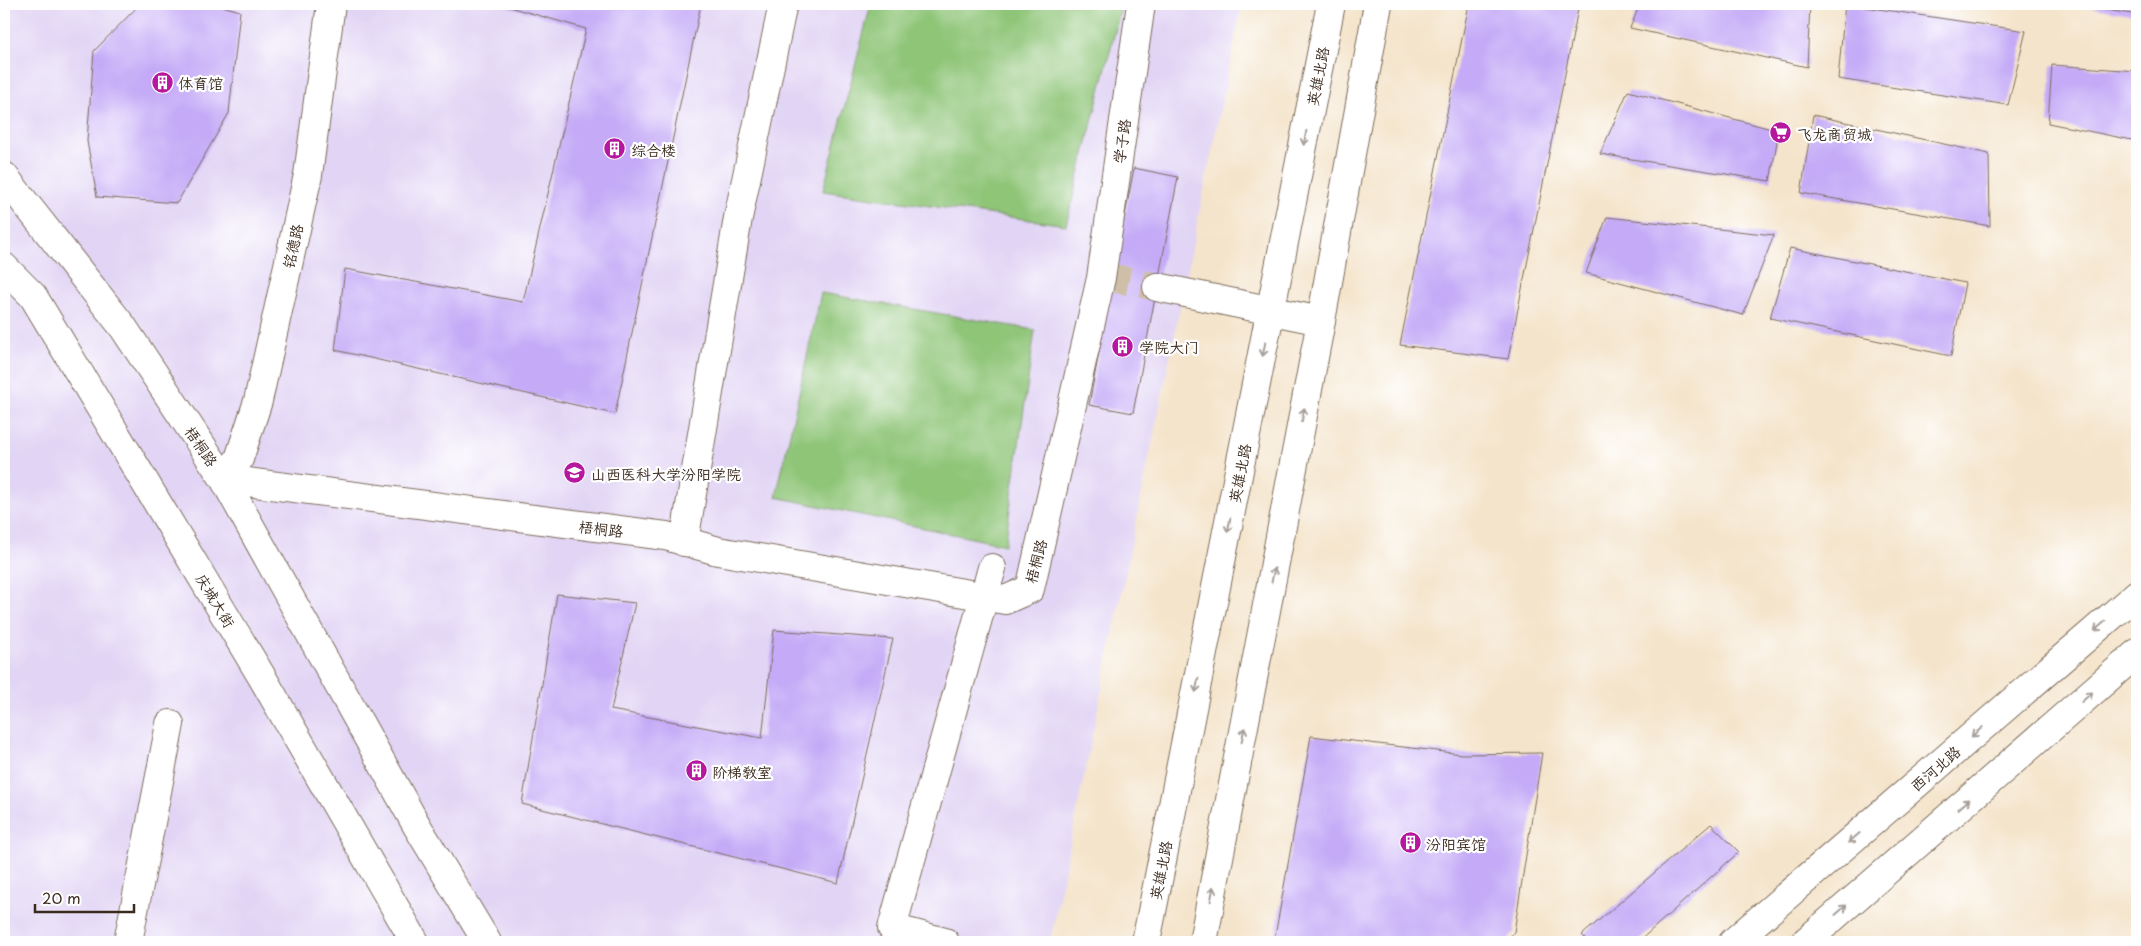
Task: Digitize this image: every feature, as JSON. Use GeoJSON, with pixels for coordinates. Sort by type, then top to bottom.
{"type":"FeatureCollection","features":[{"type":"Feature","properties":{"kind":"main road","name":"铭德路"},"geometry":{"type":"LineString","coordinates":[[224,479],[239,459],[258,401],[308,175],[331,4]]}},
{"type":"Feature","properties":{"kind":"main road"},"geometry":{"type":"LineString","coordinates":[[684,542],[738,218],[783,4]]}},
{"type":"Feature","properties":{"kind":"main road","name":"学子路"},"geometry":{"type":"LineString","coordinates":[[1101,278],[1141,4]]}},
{"type":"Feature","properties":{"kind":"main road","name":"英雄北路"},"geometry":{"type":"LineString","coordinates":[[1146,942],[1272,310],[1330,4]]}},
{"type":"Feature","properties":{"kind":"main road"},"geometry":{"type":"LineString","coordinates":[[1203,942],[1321,321],[1378,4]]}},
{"type":"Feature","properties":{"kind":"main road","name":"梧桐路"},"geometry":{"type":"LineString","coordinates":[[4,176],[123,327],[224,479],[666,536],[718,552],[1005,600],[1030,589],[1101,278]]}},
{"type":"Feature","properties":{"kind":"main road","name":"庆城大街"},"geometry":{"type":"LineString","coordinates":[[4,267],[33,296],[262,677],[414,942]]}},
{"type":"Feature","properties":{"kind":"main road"},"geometry":{"type":"LineString","coordinates":[[1157,287],[1321,321]]}},
{"type":"Feature","properties":{"kind":"main road"},"geometry":{"type":"LineString","coordinates":[[224,479],[417,826],[487,942]]}},
{"type":"Feature","properties":{"kind":"main road"},"geometry":{"type":"LineString","coordinates":[[945,942],[892,928],[992,568]]}},
{"type":"Feature","properties":{"kind":"main road","name":"西河北路"},"geometry":{"type":"LineString","coordinates":[[1734,942],[2137,594]]}},
{"type":"Feature","properties":{"kind":"main road"},"geometry":{"type":"LineString","coordinates":[[1805,942],[2137,653]]}},
{"type":"Feature","properties":{"kind":"main road"},"geometry":{"type":"LineString","coordinates":[[128,942],[170,724]]}},
{"type":"Feature","properties":{"kind":"shaded area","name":"山西医科大学汾阳学院"},"geometry":{"type":"Polygon","coordinates":[[[4,4],[1242,4],[1050,942],[4,942],[4,4]]]}},
{"type":"Feature","properties":{"kind":"green space"},"geometry":{"type":"Polygon","coordinates":[[[871,4],[1122,4],[1066,225],[823,191],[871,4]]]}},
{"type":"Feature","properties":{"kind":"green space"},"geometry":{"type":"Polygon","coordinates":[[[821,293],[1035,330],[1005,545],[776,497],[821,293]]]}},
{"type":"Feature","properties":{"kind":"building","name":"体育馆"},"geometry":{"type":"Polygon","coordinates":[[[140,4],[215,4],[240,11],[229,113],[177,203],[97,197],[87,141],[94,51],[140,4]]]}},
{"type":"Feature","properties":{"kind":"building","name":"综合楼"},"geometry":{"type":"Polygon","coordinates":[[[499,4],[701,4],[615,414],[335,350],[345,269],[523,302],[586,29],[499,4]]]}},
{"type":"Feature","properties":{"kind":"building"},"geometry":{"type":"Polygon","coordinates":[[[1469,4],[1579,4],[1508,359],[1400,345],[1469,4]]]}},
{"type":"Feature","properties":{"kind":"building"},"geometry":{"type":"Polygon","coordinates":[[[1640,4],[1810,4],[1807,67],[1630,28],[1640,4]]]}},
{"type":"Feature","properties":{"kind":"building"},"geometry":{"type":"Polygon","coordinates":[[[1845,4],[2026,31],[2008,105],[1838,79],[1845,4]]]}},
{"type":"Feature","properties":{"kind":"building"},"geometry":{"type":"Polygon","coordinates":[[[2082,4],[2137,4],[2137,15],[2082,6],[2082,4]]]}},
{"type":"Feature","properties":{"kind":"building"},"geometry":{"type":"Polygon","coordinates":[[[2052,65],[2137,71],[2137,141],[2048,123],[2052,65]]]}},
{"type":"Feature","properties":{"kind":"building"},"geometry":{"type":"Polygon","coordinates":[[[1628,91],[1779,131],[1770,181],[1600,154],[1628,91]]]}},
{"type":"Feature","properties":{"kind":"building"},"geometry":{"type":"Polygon","coordinates":[[[1813,115],[1989,154],[1990,226],[1801,193],[1813,115]]]}},
{"type":"Feature","properties":{"kind":"building","name":"学院大门"},"geometry":{"type":"Polygon","coordinates":[[[1134,168],[1178,177],[1133,413],[1089,405],[1134,168]]]}},
{"type":"Feature","properties":{"kind":"building"},"geometry":{"type":"Polygon","coordinates":[[[1607,217],[1774,235],[1743,315],[1586,273],[1607,217]]]}},
{"type":"Feature","properties":{"kind":"building"},"geometry":{"type":"Polygon","coordinates":[[[1790,248],[1965,283],[1951,356],[1770,318],[1790,248]]]}},
{"type":"Feature","properties":{"kind":"building","name":"阶梯教室"},"geometry":{"type":"Polygon","coordinates":[[[557,594],[635,603],[611,710],[762,738],[774,630],[893,639],[838,883],[522,804],[557,594]]]}},
{"type":"Feature","properties":{"kind":"building","name":"汾阳宾馆"},"geometry":{"type":"Polygon","coordinates":[[[1311,736],[1462,754],[1542,753],[1514,932],[1506,942],[1274,942],[1311,736]]]}},
{"type":"Feature","properties":{"kind":"building"},"geometry":{"type":"Polygon","coordinates":[[[1711,824],[1739,852],[1638,942],[1589,942],[1582,935],[1711,824]]]}},
{"type":"Feature","properties":{"kind":"tunnel"},"geometry":{"type":"LineString","coordinates":[[1101,278],[1113,278],[1157,287]]}},
{"type":"Feature","properties":{"kind":"place","name":"体育馆"},"geometry":{"type":"Point","coordinates":[162,82]}},
{"type":"Feature","properties":{"kind":"place","name":"飞龙商贸城"},"geometry":{"type":"Point","coordinates":[1781,133]}},
{"type":"Feature","properties":{"kind":"place","name":"综合楼"},"geometry":{"type":"Point","coordinates":[615,149]}},
{"type":"Feature","properties":{"kind":"place","name":"学院大门"},"geometry":{"type":"Point","coordinates":[1123,346]}},
{"type":"Feature","properties":{"kind":"place","name":"山西医科大学汾阳学院"},"geometry":{"type":"Point","coordinates":[575,473]}},
{"type":"Feature","properties":{"kind":"place","name":"阶梯教室"},"geometry":{"type":"Point","coordinates":[696,771]}},
{"type":"Feature","properties":{"kind":"place","name":"汾阳宾馆"},"geometry":{"type":"Point","coordinates":[1410,843]}}]}
